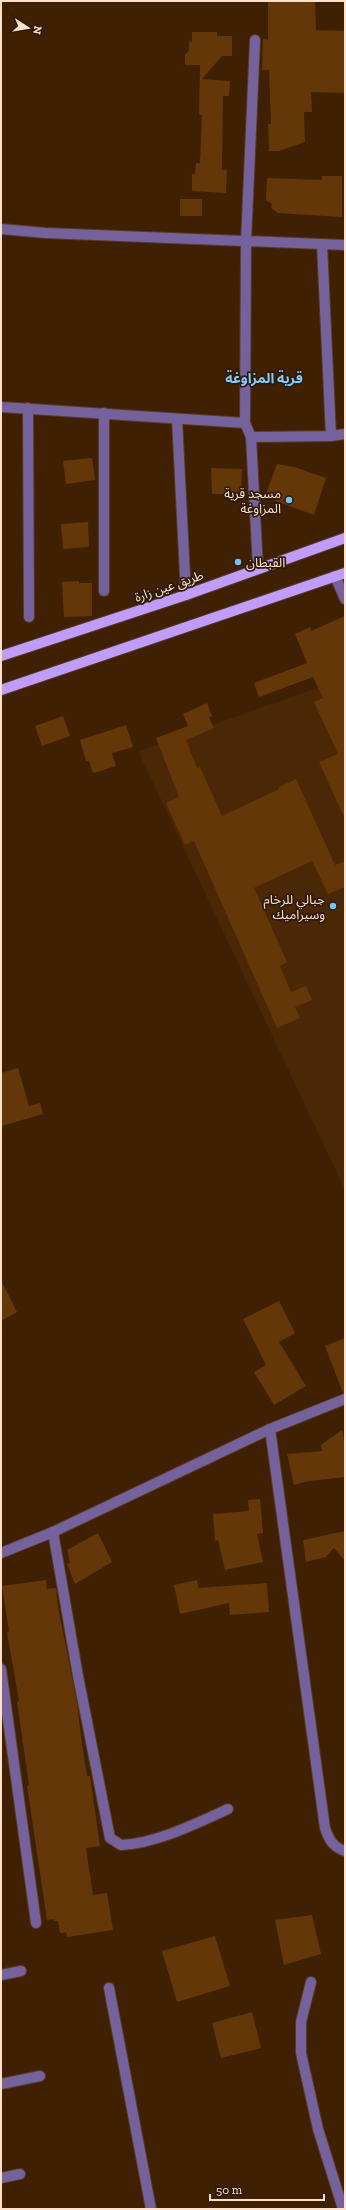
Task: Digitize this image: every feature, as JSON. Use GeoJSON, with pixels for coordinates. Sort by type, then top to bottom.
{"type":"FeatureCollection","features":[{"type":"Feature","properties":{"kind":"main road","name":"طريق عين زارة"},"geometry":{"type":"LineString","coordinates":[[1,656],[186,595],[345,538]]}},
{"type":"Feature","properties":{"kind":"main road"},"geometry":{"type":"LineString","coordinates":[[1,690],[345,573]]}},
{"type":"Feature","properties":{"kind":"street"},"geometry":{"type":"LineString","coordinates":[[255,40],[246,242],[245,423],[251,437],[258,568]]}},
{"type":"Feature","properties":{"kind":"street"},"geometry":{"type":"LineString","coordinates":[[1,229],[46,233],[345,245]]}},
{"type":"Feature","properties":{"kind":"street"},"geometry":{"type":"LineString","coordinates":[[322,244],[331,436]]}},
{"type":"Feature","properties":{"kind":"street"},"geometry":{"type":"LineString","coordinates":[[1,407],[245,423]]}},
{"type":"Feature","properties":{"kind":"street"},"geometry":{"type":"LineString","coordinates":[[28,408],[29,617]]}},
{"type":"Feature","properties":{"kind":"street"},"geometry":{"type":"LineString","coordinates":[[104,413],[104,590]]}},
{"type":"Feature","properties":{"kind":"street"},"geometry":{"type":"LineString","coordinates":[[177,419],[186,595]]}},
{"type":"Feature","properties":{"kind":"street"},"geometry":{"type":"LineString","coordinates":[[251,437],[331,436],[345,434]]}},
{"type":"Feature","properties":{"kind":"street"},"geometry":{"type":"LineString","coordinates":[[335,576],[345,599]]}},
{"type":"Feature","properties":{"kind":"street"},"geometry":{"type":"LineString","coordinates":[[1,1553],[53,1532],[270,1429],[345,1399]]}},
{"type":"Feature","properties":{"kind":"street"},"geometry":{"type":"LineString","coordinates":[[270,1429],[325,1828],[329,1840],[338,1849],[345,1851]]}},
{"type":"Feature","properties":{"kind":"street"},"geometry":{"type":"LineString","coordinates":[[53,1532],[78,1676],[110,1838],[121,1845],[147,1840],[192,1825],[228,1809]]}},
{"type":"Feature","properties":{"kind":"street"},"geometry":{"type":"LineString","coordinates":[[1,1670],[36,1923]]}},
{"type":"Feature","properties":{"kind":"street"},"geometry":{"type":"LineString","coordinates":[[1,1975],[21,1971]]}},
{"type":"Feature","properties":{"kind":"street"},"geometry":{"type":"LineString","coordinates":[[311,1982],[301,2022],[301,2053],[318,2129],[343,2209]]}},
{"type":"Feature","properties":{"kind":"street"},"geometry":{"type":"LineString","coordinates":[[109,1988],[151,2209]]}},
{"type":"Feature","properties":{"kind":"street"},"geometry":{"type":"LineString","coordinates":[[1,2084],[40,2076]]}},
{"type":"Feature","properties":{"kind":"street"},"geometry":{"type":"LineString","coordinates":[[1,2178],[20,2174]]}},
{"type":"Feature","properties":{"kind":"shaded area"},"geometry":{"type":"Polygon","coordinates":[[[323,686],[345,740],[345,1190],[138,751],[323,686]]]}},
{"type":"Feature","properties":{"kind":"building"},"geometry":{"type":"Polygon","coordinates":[[[268,1],[315,1],[316,30],[345,31],[345,93],[311,92],[312,112],[304,112],[305,142],[279,151],[269,151],[268,124],[271,124],[269,70],[262,70],[263,39],[268,40],[268,1]]]}},
{"type":"Feature","properties":{"kind":"building"},"geometry":{"type":"Polygon","coordinates":[[[192,32],[217,32],[217,36],[232,36],[232,56],[222,56],[202,79],[230,81],[229,96],[223,96],[222,170],[227,170],[226,193],[192,191],[192,174],[195,174],[196,163],[200,163],[202,115],[199,115],[200,65],[185,65],[185,54],[189,51],[189,42],[192,42],[192,32]]]}},
{"type":"Feature","properties":{"kind":"building"},"geometry":{"type":"Polygon","coordinates":[[[322,176],[342,176],[342,217],[278,213],[271,208],[272,204],[266,200],[267,178],[322,180],[322,176]]]}},
{"type":"Feature","properties":{"kind":"building"},"geometry":{"type":"Polygon","coordinates":[[[180,199],[202,199],[202,216],[180,216],[180,199]]]}},
{"type":"Feature","properties":{"kind":"building"},"geometry":{"type":"Polygon","coordinates":[[[92,458],[95,480],[66,484],[63,461],[92,458]]]}},
{"type":"Feature","properties":{"kind":"building"},"geometry":{"type":"Polygon","coordinates":[[[277,464],[294,467],[326,478],[314,515],[265,497],[277,464]]]}},
{"type":"Feature","properties":{"kind":"building"},"geometry":{"type":"Polygon","coordinates":[[[211,468],[242,469],[241,494],[212,494],[211,468]]]}},
{"type":"Feature","properties":{"kind":"building"},"geometry":{"type":"Polygon","coordinates":[[[88,522],[89,547],[63,549],[61,524],[88,522]]]}},
{"type":"Feature","properties":{"kind":"building"},"geometry":{"type":"Polygon","coordinates":[[[79,581],[79,583],[92,583],[92,616],[64,617],[62,582],[79,581]]]}},
{"type":"Feature","properties":{"kind":"building"},"geometry":{"type":"Polygon","coordinates":[[[345,616],[345,819],[319,762],[338,754],[314,702],[323,698],[313,677],[259,697],[254,683],[307,663],[295,634],[310,627],[311,631],[345,616]]]}},
{"type":"Feature","properties":{"kind":"building"},"geometry":{"type":"Polygon","coordinates":[[[207,703],[212,716],[209,717],[214,728],[186,740],[197,768],[200,767],[222,816],[279,789],[279,787],[296,779],[335,865],[345,861],[345,887],[328,894],[312,861],[254,888],[287,962],[280,966],[291,992],[306,986],[312,1000],[295,1007],[300,1018],[277,1028],[194,841],[185,845],[166,803],[179,797],[156,738],[188,726],[183,714],[207,703]]]}},
{"type":"Feature","properties":{"kind":"building"},"geometry":{"type":"Polygon","coordinates":[[[63,716],[70,736],[42,746],[35,726],[63,716]]]}},
{"type":"Feature","properties":{"kind":"building"},"geometry":{"type":"Polygon","coordinates":[[[126,725],[133,747],[112,753],[116,766],[93,773],[89,761],[86,761],[80,740],[126,725]]]}},
{"type":"Feature","properties":{"kind":"building"},"geometry":{"type":"Polygon","coordinates":[[[18,1068],[29,1106],[40,1103],[43,1114],[1,1126],[1,1073],[18,1068]]]}},
{"type":"Feature","properties":{"kind":"building"},"geometry":{"type":"Polygon","coordinates":[[[1,1280],[17,1312],[1,1321],[1,1280]]]}},
{"type":"Feature","properties":{"kind":"building"},"geometry":{"type":"Polygon","coordinates":[[[279,1301],[295,1333],[279,1342],[306,1386],[274,1405],[254,1372],[266,1365],[243,1319],[279,1301]]]}},
{"type":"Feature","properties":{"kind":"building"},"geometry":{"type":"Polygon","coordinates":[[[345,1338],[345,1393],[343,1393],[325,1346],[345,1338]]]}},
{"type":"Feature","properties":{"kind":"building"},"geometry":{"type":"Polygon","coordinates":[[[342,1430],[345,1445],[345,1477],[309,1481],[294,1485],[287,1454],[322,1451],[321,1445],[342,1430]]]}},
{"type":"Feature","properties":{"kind":"building"},"geometry":{"type":"Polygon","coordinates":[[[260,1499],[263,1533],[257,1534],[263,1562],[225,1570],[218,1540],[215,1541],[213,1514],[249,1511],[248,1500],[260,1499]]]}},
{"type":"Feature","properties":{"kind":"building"},"geometry":{"type":"Polygon","coordinates":[[[345,1531],[345,1561],[334,1548],[326,1557],[306,1562],[303,1540],[345,1531]]]}},
{"type":"Feature","properties":{"kind":"building"},"geometry":{"type":"Polygon","coordinates":[[[98,1533],[112,1562],[75,1584],[67,1564],[70,1563],[67,1550],[98,1533]]]}},
{"type":"Feature","properties":{"kind":"building"},"geometry":{"type":"Polygon","coordinates":[[[46,1580],[47,1589],[56,1588],[58,1607],[77,1703],[87,1776],[90,1776],[100,1846],[86,1848],[93,1895],[107,1893],[113,1930],[67,1937],[66,1932],[60,1933],[58,1921],[54,1921],[54,1919],[47,1920],[27,1786],[29,1785],[17,1702],[19,1701],[7,1632],[9,1631],[2,1586],[46,1580]]]}},
{"type":"Feature","properties":{"kind":"building"},"geometry":{"type":"Polygon","coordinates":[[[197,1580],[198,1588],[267,1583],[269,1612],[230,1615],[229,1603],[180,1614],[174,1585],[197,1580]]]}},
{"type":"Feature","properties":{"kind":"building"},"geometry":{"type":"Polygon","coordinates":[[[312,1915],[321,1954],[284,1965],[275,1920],[312,1915]]]}},
{"type":"Feature","properties":{"kind":"building"},"geometry":{"type":"Polygon","coordinates":[[[215,1936],[230,1986],[177,2002],[162,1951],[215,1936]]]}},
{"type":"Feature","properties":{"kind":"building"},"geometry":{"type":"Polygon","coordinates":[[[252,2012],[261,2048],[221,2058],[212,2023],[252,2012]]]}},
{"type":"Feature","properties":{"kind":"place","name":"مسجد قرية المزاوغة"},"geometry":{"type":"Point","coordinates":[289,500]}},
{"type":"Feature","properties":{"kind":"place","name":"القبطان"},"geometry":{"type":"Point","coordinates":[238,562]}},
{"type":"Feature","properties":{"kind":"place","name":"جبالي للرخام وسيراميك"},"geometry":{"type":"Point","coordinates":[333,906]}},
{"type":"Feature","properties":{"kind":"district","name":"قرية المزاوغة"},"geometry":{"type":"Point","coordinates":[264,378]}}]}
